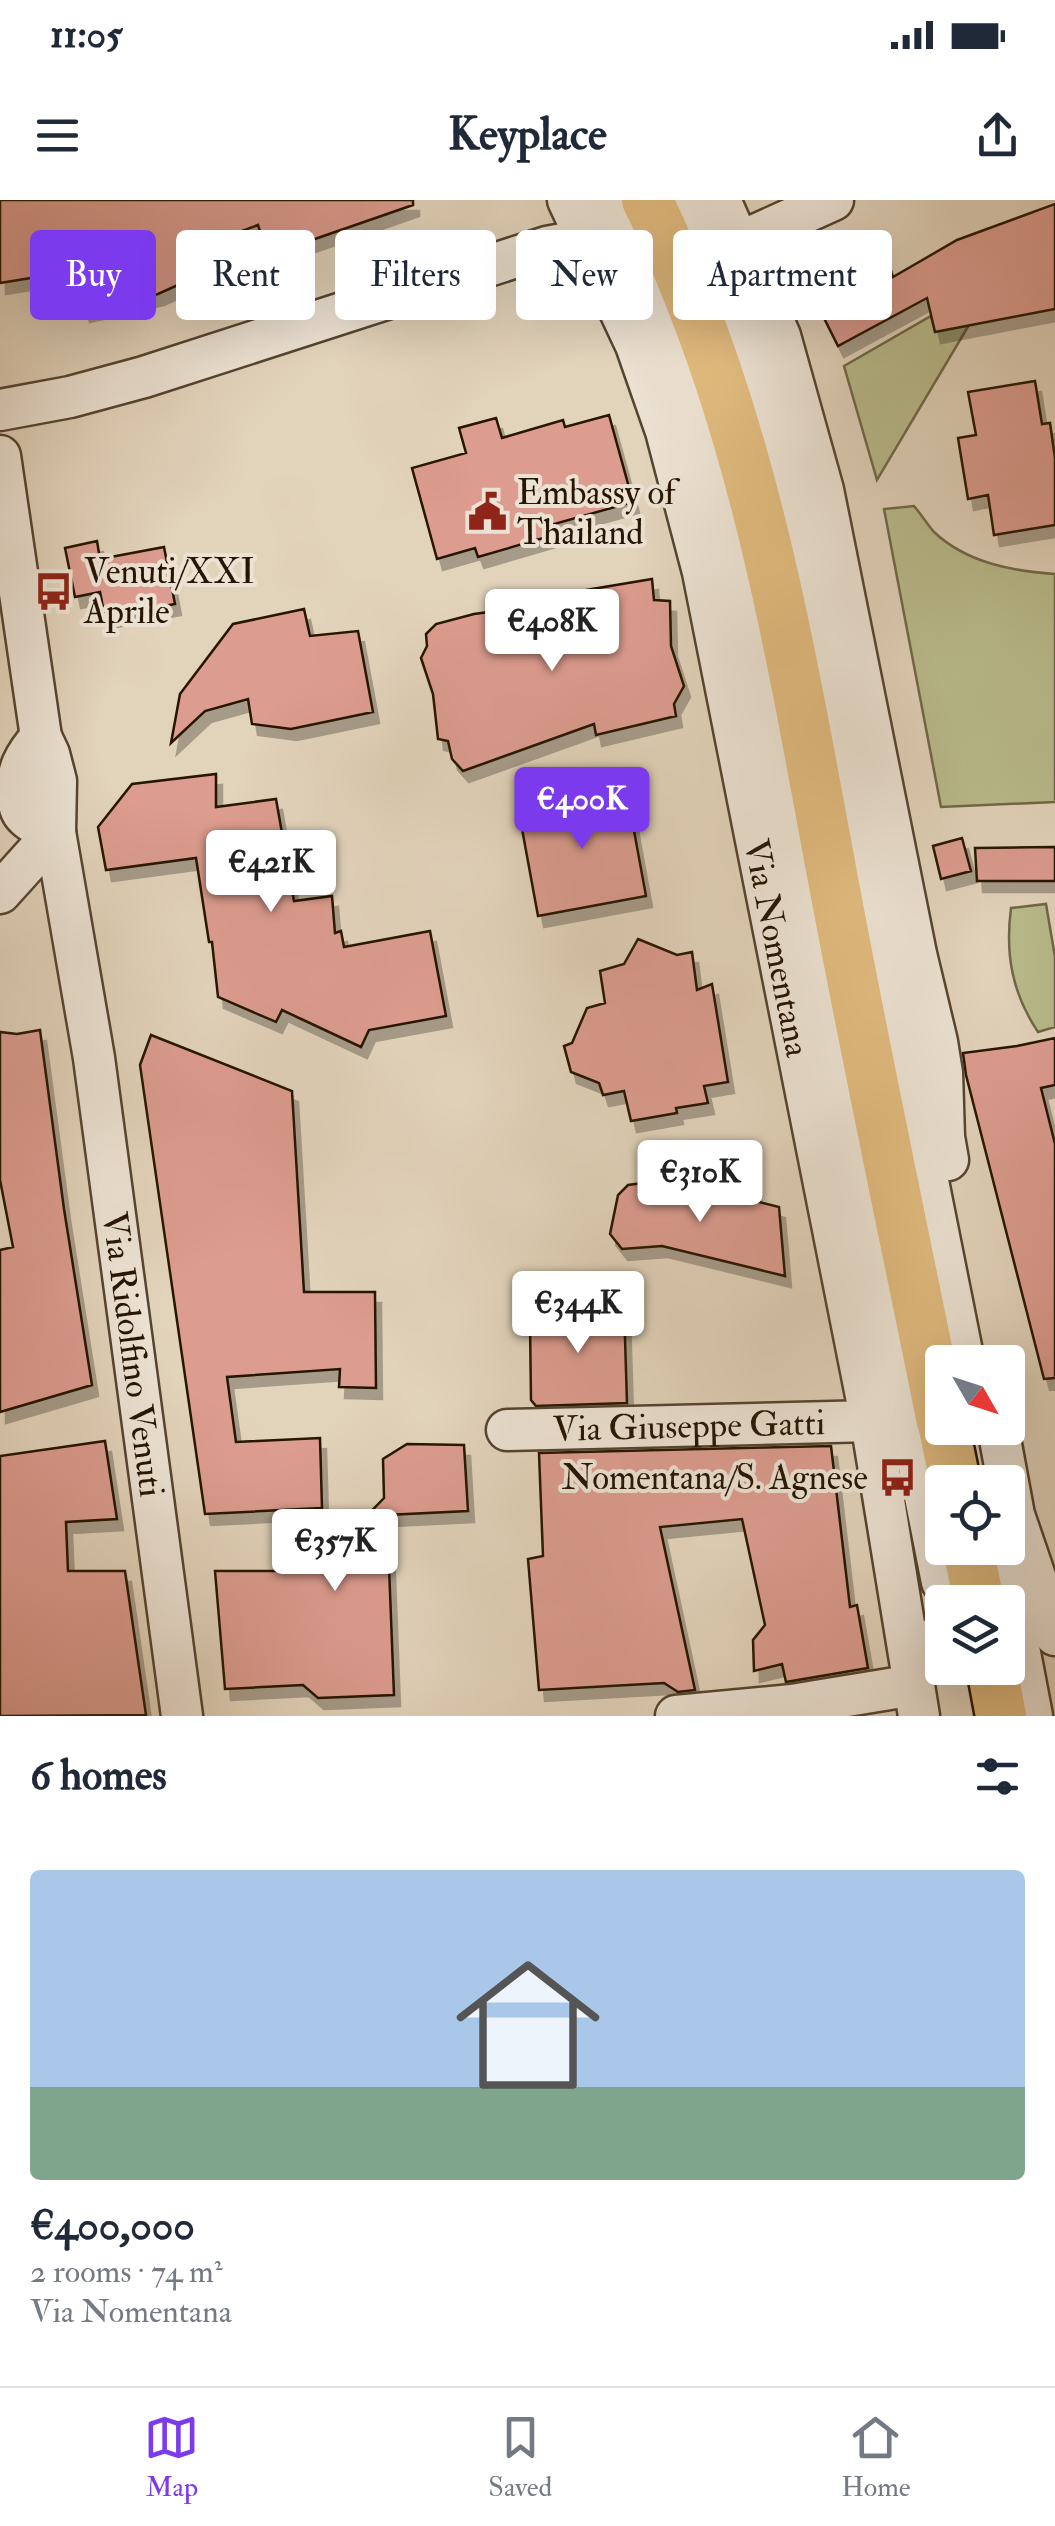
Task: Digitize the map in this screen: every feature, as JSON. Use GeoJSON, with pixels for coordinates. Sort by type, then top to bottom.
{"type":"FeatureCollection","features":[{"type":"Feature","properties":{"kind":"main road","name":"Via Nomentana"},"geometry":{"type":"LineString","coordinates":[[644,219],[730,410],[772,571],[927,1345]]}},
{"type":"Feature","properties":{"kind":"street","name":"Via Nomentana"},"geometry":{"type":"LineString","coordinates":[[568,200],[644,219],[741,343],[792,513],[961,1345]]}},
{"type":"Feature","properties":{"kind":"street"},"geometry":{"type":"LineString","coordinates":[[720,200],[734,230]]}},
{"type":"Feature","properties":{"kind":"street"},"geometry":{"type":"LineString","coordinates":[[767,230],[833,200]]}},
{"type":"Feature","properties":{"kind":"street","name":"Via Nomentana"},"geometry":{"type":"LineString","coordinates":[[644,219],[636,344],[666,431],[694,534],[871,1420],[925,1641],[916,1700]]}},
{"type":"Feature","properties":{"kind":"street","name":"Via Nomentana"},"geometry":{"type":"LineString","coordinates":[[644,219],[675,349],[713,460],[762,679],[945,1585]]}},
{"type":"Feature","properties":{"kind":"street"},"geometry":{"type":"LineString","coordinates":[[0,410],[144,377],[526,253],[644,219],[690,230]]}},
{"type":"Feature","properties":{"kind":"street"},"geometry":{"type":"LineString","coordinates":[[773,320],[833,535],[942,1073],[946,1150],[983,1345]]}},
{"type":"Feature","properties":{"kind":"street"},"geometry":{"type":"LineString","coordinates":[[0,456],[41,737],[22,762],[17,777],[18,801],[27,818],[54,832],[2,885]]}},
{"type":"Feature","properties":{"kind":"street"},"geometry":{"type":"LineString","coordinates":[[0,746],[41,737]]}},
{"type":"Feature","properties":{"kind":"street","name":"Via Ridolfino Venuti"},"geometry":{"type":"LineString","coordinates":[[54,832],[84,992],[182,1716]]}},
{"type":"Feature","properties":{"kind":"street","name":"Via Giuseppe Gatti"},"geometry":{"type":"LineString","coordinates":[[508,1430],[871,1420]]}},
{"type":"Feature","properties":{"kind":"street"},"geometry":{"type":"LineString","coordinates":[[1001,1445],[1014,1515],[1017,1585]]}},
{"type":"Feature","properties":{"kind":"street"},"geometry":{"type":"LineString","coordinates":[[676,1716],[792,1705],[916,1700]]}},
{"type":"Feature","properties":{"kind":"green space"},"geometry":{"type":"Polygon","coordinates":[[[931,316],[935,331],[969,325],[877,480],[844,366],[931,316]]]}},
{"type":"Feature","properties":{"kind":"green space"},"geometry":{"type":"Polygon","coordinates":[[[914,506],[934,532],[975,558],[1007,568],[1055,574],[1055,802],[941,807],[884,509],[914,506]]]}},
{"type":"Feature","properties":{"kind":"green space"},"geometry":{"type":"Polygon","coordinates":[[[1046,904],[1055,957],[1055,1027],[1038,1032],[1016,988],[1009,925],[1011,908],[1046,904]]]}},
{"type":"Feature","properties":{"kind":"building"},"geometry":{"type":"Polygon","coordinates":[[[0,200],[413,200],[413,205],[315,239],[315,230],[260,230],[258,225],[244,230],[176,230],[176,286],[156,294],[156,230],[30,230],[30,278],[0,283],[0,200]]]}},
{"type":"Feature","properties":{"kind":"building"},"geometry":{"type":"Polygon","coordinates":[[[1055,204],[1055,309],[935,332],[927,298],[892,317],[892,274],[893,277],[957,240],[1055,204]]]}},
{"type":"Feature","properties":{"kind":"building"},"geometry":{"type":"Polygon","coordinates":[[[825,320],[886,320],[838,346],[825,320]]]}},
{"type":"Feature","properties":{"kind":"building"},"geometry":{"type":"Polygon","coordinates":[[[1035,381],[1042,424],[1050,423],[1055,458],[1055,525],[994,535],[988,495],[968,499],[958,438],[976,435],[968,392],[1035,381]]]}},
{"type":"Feature","properties":{"kind":"building"},"geometry":{"type":"Polygon","coordinates":[[[609,415],[633,502],[554,524],[557,534],[478,557],[475,548],[437,559],[412,468],[466,453],[459,428],[496,418],[502,438],[563,420],[565,427],[609,415]]]}},
{"type":"Feature","properties":{"kind":"building"},"geometry":{"type":"Polygon","coordinates":[[[97,541],[100,559],[164,547],[175,604],[105,617],[100,592],[75,597],[65,548],[97,541]]]}},
{"type":"Feature","properties":{"kind":"building"},"geometry":{"type":"Polygon","coordinates":[[[652,579],[654,600],[670,601],[671,646],[684,686],[674,704],[676,716],[596,735],[594,724],[463,771],[452,759],[448,741],[438,739],[433,694],[421,658],[427,646],[426,634],[436,624],[510,609],[511,632],[577,617],[574,592],[652,579]]]}},
{"type":"Feature","properties":{"kind":"building"},"geometry":{"type":"Polygon","coordinates":[[[304,609],[310,636],[358,631],[373,712],[291,729],[252,724],[248,699],[205,711],[171,743],[180,694],[233,624],[304,609]]]}},
{"type":"Feature","properties":{"kind":"building"},"geometry":{"type":"Polygon","coordinates":[[[216,774],[216,807],[276,799],[294,901],[332,896],[335,933],[341,931],[344,947],[430,931],[446,1016],[369,1030],[361,1047],[282,1010],[276,1022],[218,997],[196,858],[106,870],[98,827],[132,784],[216,774]]]}},
{"type":"Feature","properties":{"kind":"building"},"geometry":{"type":"Polygon","coordinates":[[[626,787],[646,896],[538,916],[518,807],[626,787]]]}},
{"type":"Feature","properties":{"kind":"building"},"geometry":{"type":"Polygon","coordinates":[[[962,838],[971,871],[941,879],[933,846],[962,838]]]}},
{"type":"Feature","properties":{"kind":"building"},"geometry":{"type":"Polygon","coordinates":[[[1055,847],[1055,881],[977,881],[975,848],[1055,847]]]}},
{"type":"Feature","properties":{"kind":"building"},"geometry":{"type":"Polygon","coordinates":[[[638,939],[677,955],[692,952],[697,990],[712,984],[728,1082],[704,1086],[708,1103],[631,1121],[624,1091],[603,1095],[599,1083],[571,1072],[564,1046],[572,1043],[587,1008],[605,1003],[600,971],[624,964],[638,939]]]}},
{"type":"Feature","properties":{"kind":"building"},"geometry":{"type":"Polygon","coordinates":[[[40,1030],[92,1385],[0,1412],[0,1250],[13,1247],[0,1180],[0,1032],[40,1030]]]}},
{"type":"Feature","properties":{"kind":"building"},"geometry":{"type":"Polygon","coordinates":[[[151,1035],[292,1091],[304,1292],[375,1292],[376,1388],[339,1387],[340,1369],[227,1377],[236,1442],[320,1438],[322,1508],[205,1514],[140,1065],[151,1035]]]}},
{"type":"Feature","properties":{"kind":"building"},"geometry":{"type":"Polygon","coordinates":[[[1055,1038],[1055,1085],[1041,1088],[1055,1144],[1055,1378],[1044,1379],[963,1053],[1055,1038]]]}},
{"type":"Feature","properties":{"kind":"building"},"geometry":{"type":"Polygon","coordinates":[[[678,1182],[779,1207],[785,1276],[662,1246],[622,1249],[610,1234],[618,1195],[628,1185],[643,1183],[676,1192],[678,1182]]]}},
{"type":"Feature","properties":{"kind":"building"},"geometry":{"type":"Polygon","coordinates":[[[547,1304],[624,1306],[627,1403],[536,1406],[531,1400],[530,1323],[547,1304]]]}},
{"type":"Feature","properties":{"kind":"building"},"geometry":{"type":"Polygon","coordinates":[[[105,1441],[117,1519],[66,1522],[68,1571],[125,1571],[146,1715],[0,1716],[0,1456],[105,1441]]]}},
{"type":"Feature","properties":{"kind":"building"},"geometry":{"type":"Polygon","coordinates":[[[407,1444],[464,1445],[468,1511],[387,1515],[394,1695],[318,1698],[303,1685],[225,1689],[215,1571],[313,1571],[384,1498],[383,1459],[407,1444]]]}},
{"type":"Feature","properties":{"kind":"building"},"geometry":{"type":"Polygon","coordinates":[[[831,1446],[850,1607],[857,1605],[868,1668],[786,1682],[782,1664],[754,1671],[753,1640],[765,1625],[742,1519],[660,1527],[695,1690],[678,1692],[664,1683],[539,1690],[528,1559],[543,1556],[539,1453],[831,1446]]]}},
{"type":"Feature","properties":{"kind":"place","name":"Embassy of Thailand"},"geometry":{"type":"Point","coordinates":[487,512]}},
{"type":"Feature","properties":{"kind":"place","name":"Venuti/XXI Aprile"},"geometry":{"type":"Point","coordinates":[54,591]}},
{"type":"Feature","properties":{"kind":"place","name":"Nomentana/S. Agnese"},"geometry":{"type":"Point","coordinates":[898,1477]}}]}
